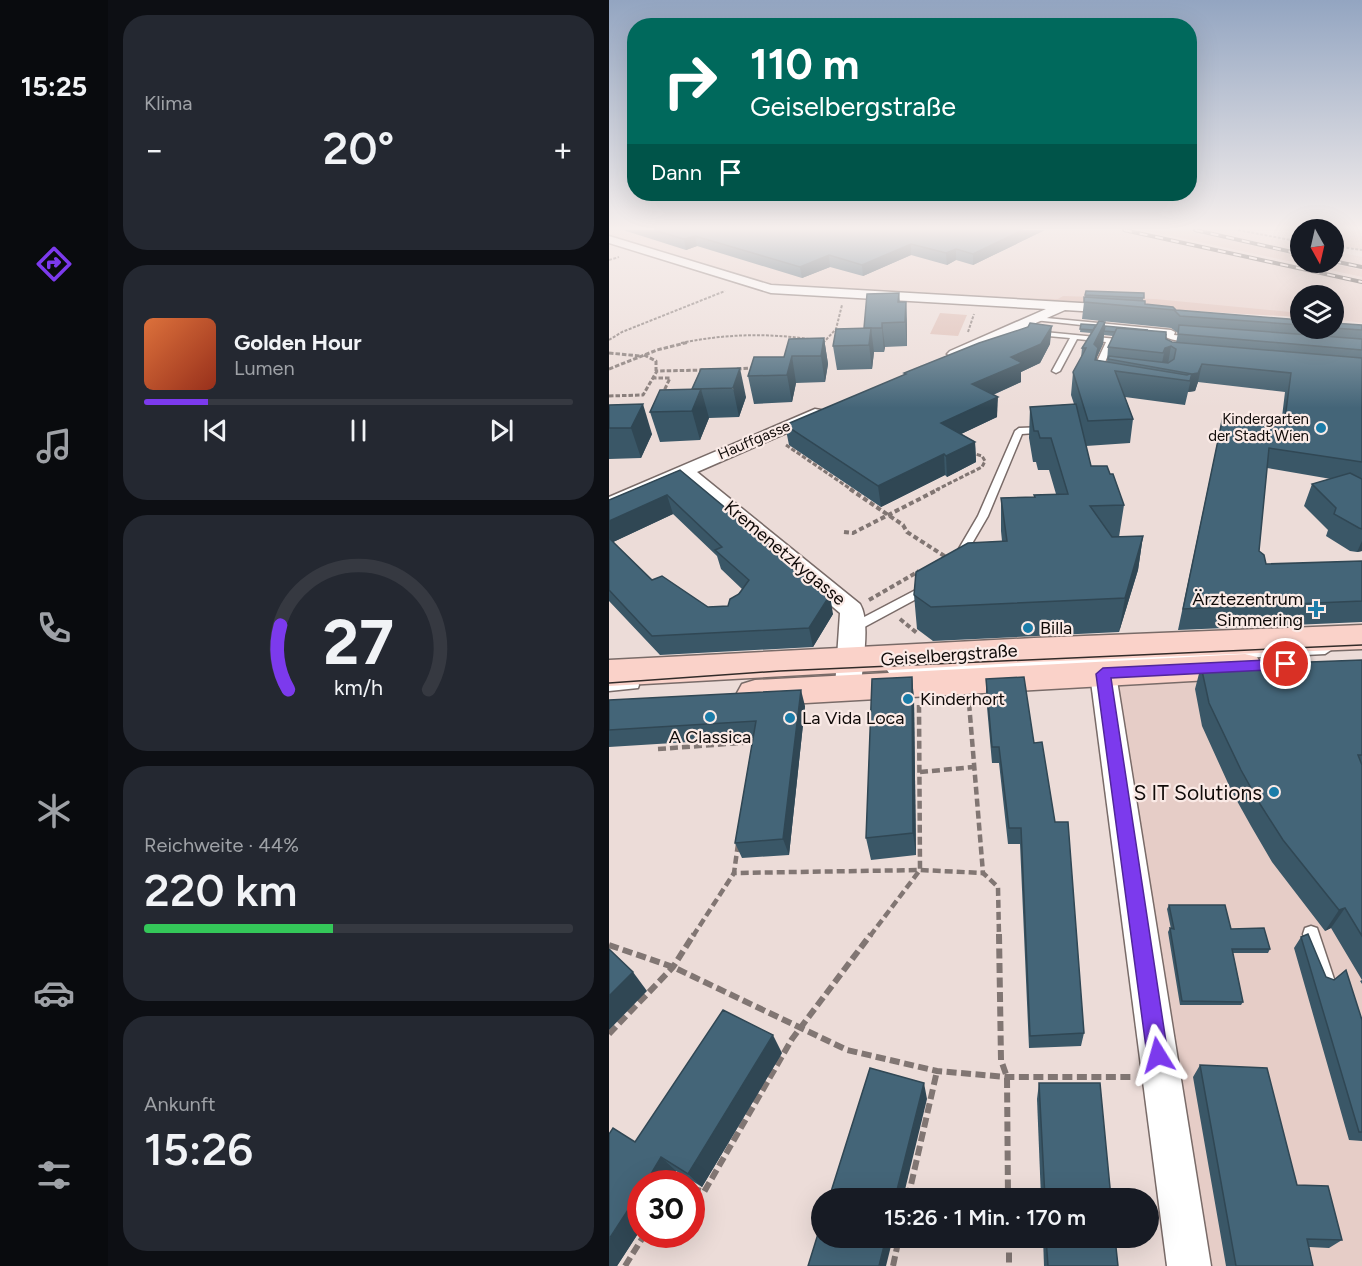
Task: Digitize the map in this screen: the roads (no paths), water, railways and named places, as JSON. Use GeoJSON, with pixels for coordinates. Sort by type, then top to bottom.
{"type":"FeatureCollection","features":[{"type":"Feature","properties":{"kind":"main road","name":"Geiselbergstraße"},"geometry":{"type":"LineString","coordinates":[[609,701],[1034,650],[1362,637]]}},
{"type":"Feature","properties":{"kind":"main road","name":"Geiselbergstraße"},"geometry":{"type":"LineString","coordinates":[[609,673],[849,674],[919,684],[1362,660]]}},
{"type":"Feature","properties":{"kind":"street"},"geometry":{"type":"LineString","coordinates":[[772,289],[1133,310]]}},
{"type":"Feature","properties":{"kind":"street"},"geometry":{"type":"LineString","coordinates":[[943,359],[1065,306]]}},
{"type":"Feature","properties":{"kind":"street","name":"Hauffgasse"},"geometry":{"type":"LineString","coordinates":[[609,504],[831,407]]}},
{"type":"Feature","properties":{"kind":"street","name":"Kremenetzkygasse"},"geometry":{"type":"LineString","coordinates":[[684,471],[853,619],[849,674]]}},
{"type":"Feature","properties":{"kind":"street"},"geometry":{"type":"LineString","coordinates":[[1103,674],[1189,1266]]}},
{"type":"Feature","properties":{"kind":"lane"},"geometry":{"type":"LineString","coordinates":[[1036,319],[1171,332],[1170,346]]}},
{"type":"Feature","properties":{"kind":"lane"},"geometry":{"type":"LineString","coordinates":[[1010,330],[1134,343]]}},
{"type":"Feature","properties":{"kind":"lane"},"geometry":{"type":"LineString","coordinates":[[1056,371],[1074,337]]}},
{"type":"Feature","properties":{"kind":"lane"},"geometry":{"type":"LineString","coordinates":[[1170,337],[1204,339]]}},
{"type":"Feature","properties":{"kind":"lane"},"geometry":{"type":"LineString","coordinates":[[1110,340],[1098,368],[1102,372],[1113,370]]}},
{"type":"Feature","properties":{"kind":"lane"},"geometry":{"type":"LineString","coordinates":[[957,561],[983,516],[1019,431],[1049,430]]}},
{"type":"Feature","properties":{"kind":"lane"},"geometry":{"type":"LineString","coordinates":[[853,619],[940,581]]}},
{"type":"Feature","properties":{"kind":"lane"},"geometry":{"type":"LineString","coordinates":[[609,686],[1362,649]]}},
{"type":"Feature","properties":{"kind":"lane"},"geometry":{"type":"LineString","coordinates":[[1311,934],[1325,980]]}},
{"type":"Feature","properties":{"kind":"tram line"},"geometry":{"type":"LineString","coordinates":[[609,683],[780,671],[1362,645]]}},
{"type":"Feature","properties":{"kind":"place","name":"Kindergarten der Stadt Wien"},"geometry":{"type":"Point","coordinates":[1321,428]}},
{"type":"Feature","properties":{"kind":"place","name":"Ärztezentrum Simmering"},"geometry":{"type":"Point","coordinates":[1316,609]}},
{"type":"Feature","properties":{"kind":"place","name":"Billa"},"geometry":{"type":"Point","coordinates":[1028,628]}},
{"type":"Feature","properties":{"kind":"place","name":"Kinderhort"},"geometry":{"type":"Point","coordinates":[908,699]}},
{"type":"Feature","properties":{"kind":"place","name":"A Classica"},"geometry":{"type":"Point","coordinates":[710,717]}},
{"type":"Feature","properties":{"kind":"place","name":"La Vida Loca"},"geometry":{"type":"Point","coordinates":[790,718]}},
{"type":"Feature","properties":{"kind":"place","name":"S IT Solutions"},"geometry":{"type":"Point","coordinates":[1274,792]}}]}
